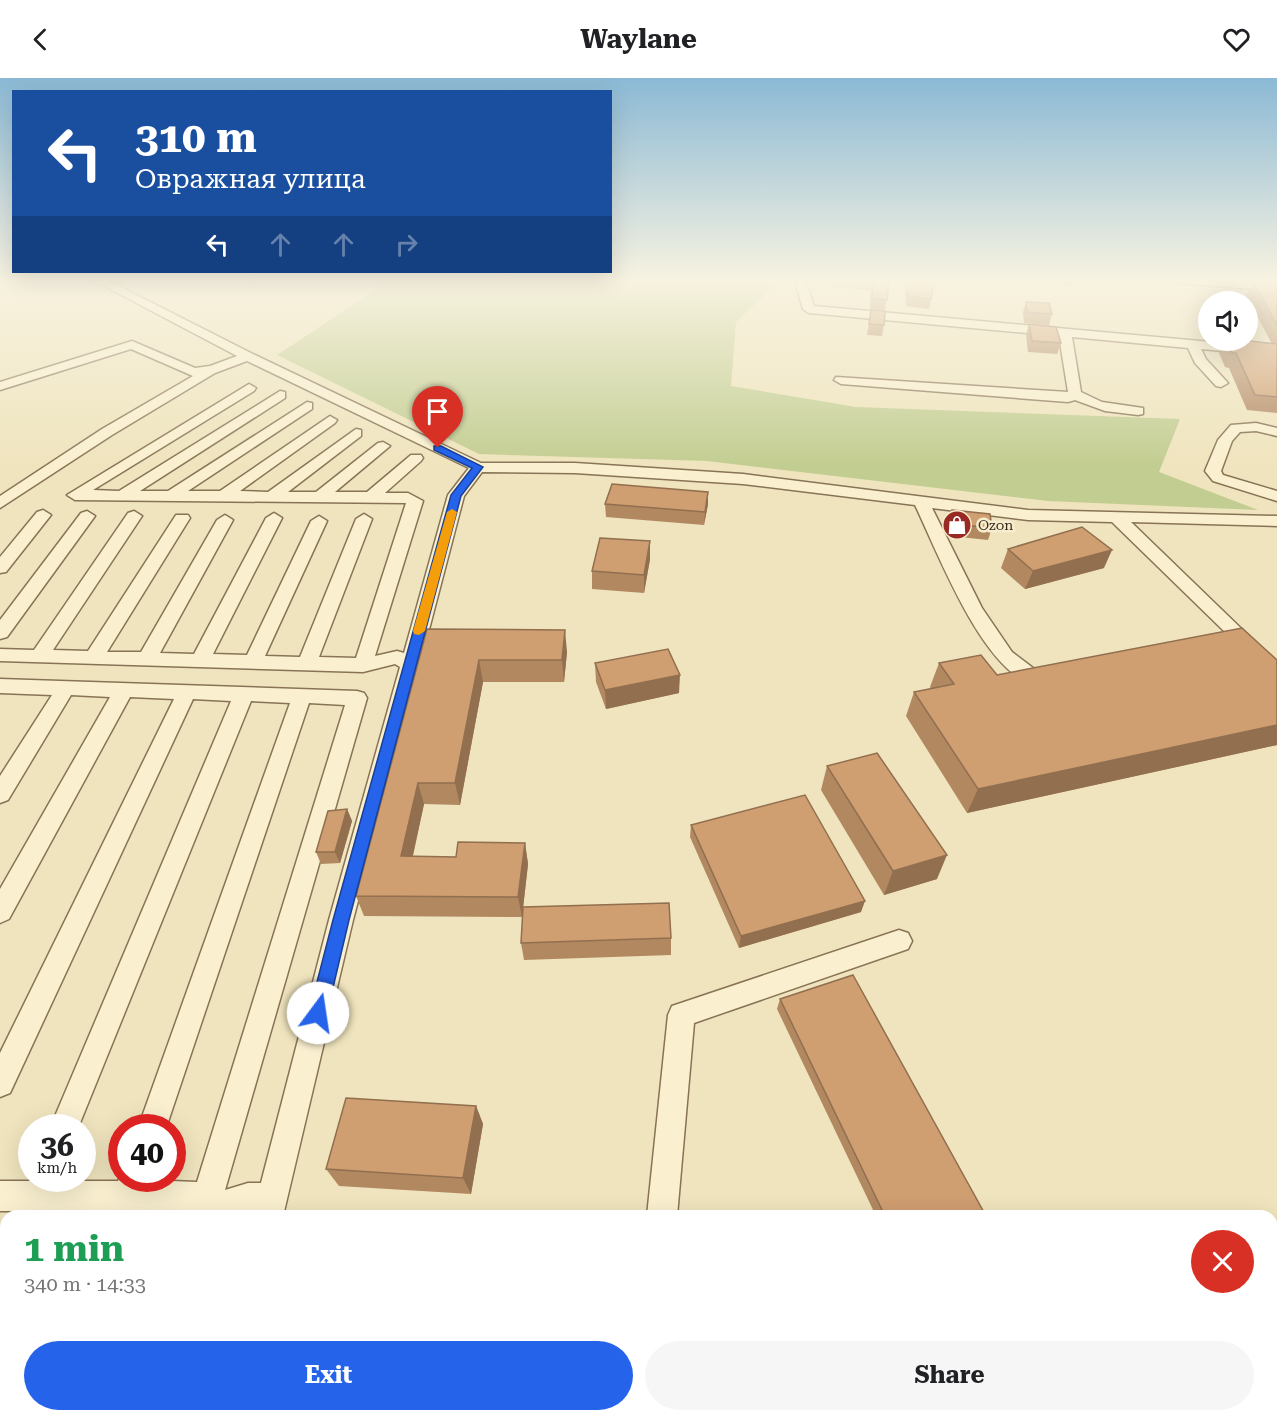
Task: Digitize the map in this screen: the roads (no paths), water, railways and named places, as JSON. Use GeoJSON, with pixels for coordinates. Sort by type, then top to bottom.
{"type":"FeatureCollection","features":[{"type":"Feature","properties":{"kind":"street"},"geometry":{"type":"LineString","coordinates":[[219,342],[478,467],[575,468],[743,479],[1028,515],[1118,519],[1277,521]]}},
{"type":"Feature","properties":{"kind":"street"},"geometry":{"type":"LineString","coordinates":[[1066,342],[1075,394],[1085,401],[1103,407],[1138,411]]}},
{"type":"Feature","properties":{"kind":"street"},"geometry":{"type":"LineString","coordinates":[[1157,342],[1277,352]]}},
{"type":"Feature","properties":{"kind":"street"},"geometry":{"type":"LineString","coordinates":[[0,386],[132,345],[193,372],[213,370]]}},
{"type":"Feature","properties":{"kind":"street"},"geometry":{"type":"LineString","coordinates":[[1192,345],[1200,360],[1221,383]]}},
{"type":"Feature","properties":{"kind":"street"},"geometry":{"type":"LineString","coordinates":[[0,503],[107,432],[213,370],[247,356]]}},
{"type":"Feature","properties":{"kind":"street"},"geometry":{"type":"LineString","coordinates":[[841,380],[1068,398],[1075,394]]}},
{"type":"Feature","properties":{"kind":"street"},"geometry":{"type":"LineString","coordinates":[[249,388],[75,495],[371,497],[408,498],[415,501],[363,665]]}},
{"type":"Feature","properties":{"kind":"street"},"geometry":{"type":"LineString","coordinates":[[123,495],[280,395]]}},
{"type":"Feature","properties":{"kind":"street"},"geometry":{"type":"LineString","coordinates":[[172,495],[307,406]]}},
{"type":"Feature","properties":{"kind":"street"},"geometry":{"type":"LineString","coordinates":[[224,496],[330,420]]}},
{"type":"Feature","properties":{"kind":"street"},"geometry":{"type":"LineString","coordinates":[[1275,424],[1236,428],[1225,440],[1212,471],[1218,478],[1277,496]]}},
{"type":"Feature","properties":{"kind":"street"},"geometry":{"type":"LineString","coordinates":[[272,496],[356,433]]}},
{"type":"Feature","properties":{"kind":"street"},"geometry":{"type":"LineString","coordinates":[[319,497],[383,446]]}},
{"type":"Feature","properties":{"kind":"street"},"geometry":{"type":"LineString","coordinates":[[371,497],[416,458]]}},
{"type":"Feature","properties":{"kind":"street"},"geometry":{"type":"LineString","coordinates":[[0,1196],[128,1197],[202,1205],[225,1205],[248,1198],[271,1208],[341,920],[456,495],[478,467]]}},
{"type":"Feature","properties":{"kind":"street"},"geometry":{"type":"LineString","coordinates":[[921,501],[973,608],[1005,657],[1034,678],[1069,671]]}},
{"type":"Feature","properties":{"kind":"street"},"geometry":{"type":"LineString","coordinates":[[0,568],[43,514]]}},
{"type":"Feature","properties":{"kind":"street"},"geometry":{"type":"LineString","coordinates":[[0,633],[87,516]]}},
{"type":"Feature","properties":{"kind":"street"},"geometry":{"type":"LineString","coordinates":[[39,656],[134,516]]}},
{"type":"Feature","properties":{"kind":"street"},"geometry":{"type":"LineString","coordinates":[[93,658],[182,518]]}},
{"type":"Feature","properties":{"kind":"street"},"geometry":{"type":"LineString","coordinates":[[200,661],[274,518]]}},
{"type":"Feature","properties":{"kind":"street"},"geometry":{"type":"LineString","coordinates":[[307,664],[364,519]]}},
{"type":"Feature","properties":{"kind":"street"},"geometry":{"type":"LineString","coordinates":[[1118,519],[1242,638],[1207,644]]}},
{"type":"Feature","properties":{"kind":"street"},"geometry":{"type":"LineString","coordinates":[[147,659],[225,520]]}},
{"type":"Feature","properties":{"kind":"street"},"geometry":{"type":"LineString","coordinates":[[253,662],[319,521]]}},
{"type":"Feature","properties":{"kind":"street"},"geometry":{"type":"LineString","coordinates":[[0,655],[363,665],[397,657],[410,664]]}},
{"type":"Feature","properties":{"kind":"street"},"geometry":{"type":"LineString","coordinates":[[4,692],[66,688],[357,698],[202,1205]]}},
{"type":"Feature","properties":{"kind":"street"},"geometry":{"type":"LineString","coordinates":[[0,794],[66,688]]}},
{"type":"Feature","properties":{"kind":"street"},"geometry":{"type":"LineString","coordinates":[[0,912],[124,690]]}},
{"type":"Feature","properties":{"kind":"street"},"geometry":{"type":"LineString","coordinates":[[0,1083],[187,692]]}},
{"type":"Feature","properties":{"kind":"street"},"geometry":{"type":"LineString","coordinates":[[70,1114],[244,694]]}},
{"type":"Feature","properties":{"kind":"street"},"geometry":{"type":"LineString","coordinates":[[157,1114],[302,696]]}},
{"type":"Feature","properties":{"kind":"street"},"geometry":{"type":"LineString","coordinates":[[663,1210],[681,1015],[899,941]]}},
{"type":"Feature","properties":{"kind":"place","name":"Ozon"},"geometry":{"type":"Point","coordinates":[957,525]}}]}
